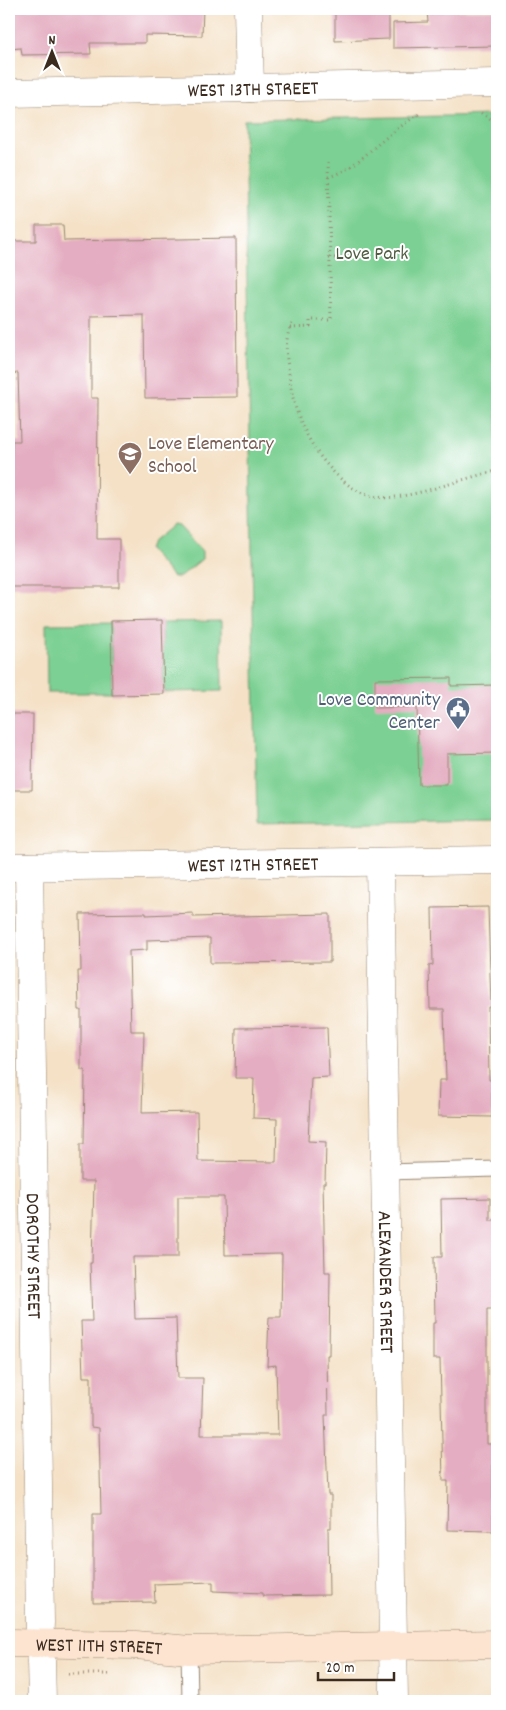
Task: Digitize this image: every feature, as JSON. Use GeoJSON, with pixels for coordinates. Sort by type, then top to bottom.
{"type":"FeatureCollection","features":[{"type":"Feature","properties":{"kind":"main road","name":"WEST 11TH STREET"},"geometry":{"type":"LineString","coordinates":[[9,1643],[40,1653],[132,1660],[189,1650],[497,1644]]}},
{"type":"Feature","properties":{"kind":"main road","name":"WEST 11TH STREET"},"geometry":{"type":"LineString","coordinates":[[9,1662],[40,1653]]}},
{"type":"Feature","properties":{"kind":"street"},"geometry":{"type":"LineString","coordinates":[[248,9],[250,88]]}},
{"type":"Feature","properties":{"kind":"street","name":"WEST 13TH STREET"},"geometry":{"type":"LineString","coordinates":[[9,93],[497,83]]}},
{"type":"Feature","properties":{"kind":"street","name":"WEST 12TH STREET"},"geometry":{"type":"LineString","coordinates":[[19,867],[497,860]]}},
{"type":"Feature","properties":{"kind":"street","name":"ALEXANDER STREET"},"geometry":{"type":"LineString","coordinates":[[380,862],[394,1701]]}},
{"type":"Feature","properties":{"kind":"street","name":"DOROTHY STREET"},"geometry":{"type":"LineString","coordinates":[[19,867],[42,1701]]}},
{"type":"Feature","properties":{"kind":"lane"},"geometry":{"type":"LineString","coordinates":[[385,1172],[497,1169]]}},
{"type":"Feature","properties":{"kind":"lane"},"geometry":{"type":"LineString","coordinates":[[189,1650],[190,1701]]}},
{"type":"Feature","properties":{"kind":"path"},"geometry":{"type":"LineString","coordinates":[[480,113],[497,123]]}},
{"type":"Feature","properties":{"kind":"path"},"geometry":{"type":"LineString","coordinates":[[328,177],[344,171],[357,163],[386,138],[419,114]]}},
{"type":"Feature","properties":{"kind":"path"},"geometry":{"type":"LineString","coordinates":[[328,158],[330,320],[310,320],[310,327],[291,326],[286,341],[291,389],[298,416],[306,434],[332,469],[354,490],[376,497],[397,497],[497,471]]}},
{"type":"Feature","properties":{"kind":"path"},"geometry":{"type":"LineString","coordinates":[[329,258],[371,258]]}},
{"type":"Feature","properties":{"kind":"green space","name":"Love Park"},"geometry":{"type":"Polygon","coordinates":[[[497,115],[497,820],[257,824],[244,120],[497,115]]]}},
{"type":"Feature","properties":{"kind":"green space"},"geometry":{"type":"Polygon","coordinates":[[[173,525],[179,526],[202,551],[202,559],[180,577],[173,577],[149,550],[152,542],[173,525]]]}},
{"type":"Feature","properties":{"kind":"green space"},"geometry":{"type":"Polygon","coordinates":[[[221,621],[222,691],[164,692],[162,622],[221,621]]]}},
{"type":"Feature","properties":{"kind":"green space"},"geometry":{"type":"Polygon","coordinates":[[[111,623],[112,693],[47,693],[46,624],[111,623]]]}},
{"type":"Feature","properties":{"kind":"building"},"geometry":{"type":"Polygon","coordinates":[[[9,9],[203,9],[202,36],[145,35],[145,43],[90,43],[91,54],[22,55],[21,48],[9,49],[9,9]]]}},
{"type":"Feature","properties":{"kind":"building"},"geometry":{"type":"Polygon","coordinates":[[[335,9],[389,9],[389,39],[335,41],[335,9]]]}},
{"type":"Feature","properties":{"kind":"building"},"geometry":{"type":"Polygon","coordinates":[[[496,10],[496,46],[393,48],[393,23],[428,22],[427,11],[496,10]]]}},
{"type":"Feature","properties":{"kind":"building"},"geometry":{"type":"Polygon","coordinates":[[[36,225],[63,225],[64,241],[236,238],[237,397],[145,398],[144,315],[91,316],[91,398],[98,398],[97,539],[119,539],[119,587],[9,587],[9,473],[11,473],[12,441],[20,441],[18,373],[9,374],[9,241],[36,241],[36,225]]]}},
{"type":"Feature","properties":{"kind":"building"},"geometry":{"type":"Polygon","coordinates":[[[162,620],[164,694],[112,695],[111,621],[162,620]]]}},
{"type":"Feature","properties":{"kind":"building","name":"Love Community Center"},"geometry":{"type":"Polygon","coordinates":[[[451,678],[451,686],[497,685],[497,753],[447,754],[447,785],[419,785],[417,707],[375,708],[375,679],[451,678]]]}},
{"type":"Feature","properties":{"kind":"building"},"geometry":{"type":"Polygon","coordinates":[[[9,714],[33,714],[32,790],[9,790],[9,714]]]}},
{"type":"Feature","properties":{"kind":"building"},"geometry":{"type":"Polygon","coordinates":[[[488,907],[491,1007],[488,1007],[489,1080],[492,1080],[492,1117],[438,1116],[439,1080],[446,1080],[444,1009],[430,1009],[429,966],[433,965],[432,908],[488,907]]]}},
{"type":"Feature","properties":{"kind":"building"},"geometry":{"type":"Polygon","coordinates":[[[146,913],[146,915],[193,913],[193,917],[330,914],[330,962],[210,963],[210,938],[147,940],[147,950],[129,951],[131,1031],[144,1031],[142,1113],[197,1112],[198,1161],[276,1162],[277,1119],[253,1118],[254,1078],[235,1078],[236,1028],[327,1027],[329,1077],[311,1078],[308,1141],[326,1142],[325,1183],[323,1183],[325,1272],[330,1272],[329,1355],[327,1355],[328,1415],[325,1415],[328,1495],[331,1495],[331,1528],[328,1528],[329,1595],[263,1596],[263,1593],[213,1591],[213,1582],[154,1584],[155,1602],[93,1603],[93,1514],[101,1514],[99,1428],[91,1427],[91,1377],[83,1377],[81,1321],[92,1321],[90,1263],[92,1263],[94,1181],[80,1181],[80,1144],[84,1144],[85,1070],[81,1070],[81,1010],[79,1010],[78,971],[81,971],[80,914],[146,913]],[[178,1197],[178,1257],[133,1257],[135,1319],[176,1318],[178,1378],[203,1378],[201,1435],[278,1435],[276,1365],[267,1366],[269,1317],[281,1317],[282,1254],[225,1255],[224,1197],[178,1197]]]}},
{"type":"Feature","properties":{"kind":"building"},"geometry":{"type":"Polygon","coordinates":[[[490,1198],[490,1220],[497,1220],[497,1309],[487,1309],[487,1444],[493,1444],[493,1531],[447,1530],[448,1481],[443,1481],[440,1359],[433,1359],[433,1323],[435,1323],[434,1257],[442,1257],[441,1199],[490,1198]]]}},
{"type":"Feature","properties":{"kind":"place","name":"Love Elementary School"},"geometry":{"type":"Point","coordinates":[130,475]}},
{"type":"Feature","properties":{"kind":"place","name":"Love Community Center"},"geometry":{"type":"Point","coordinates":[458,730]}}]}
